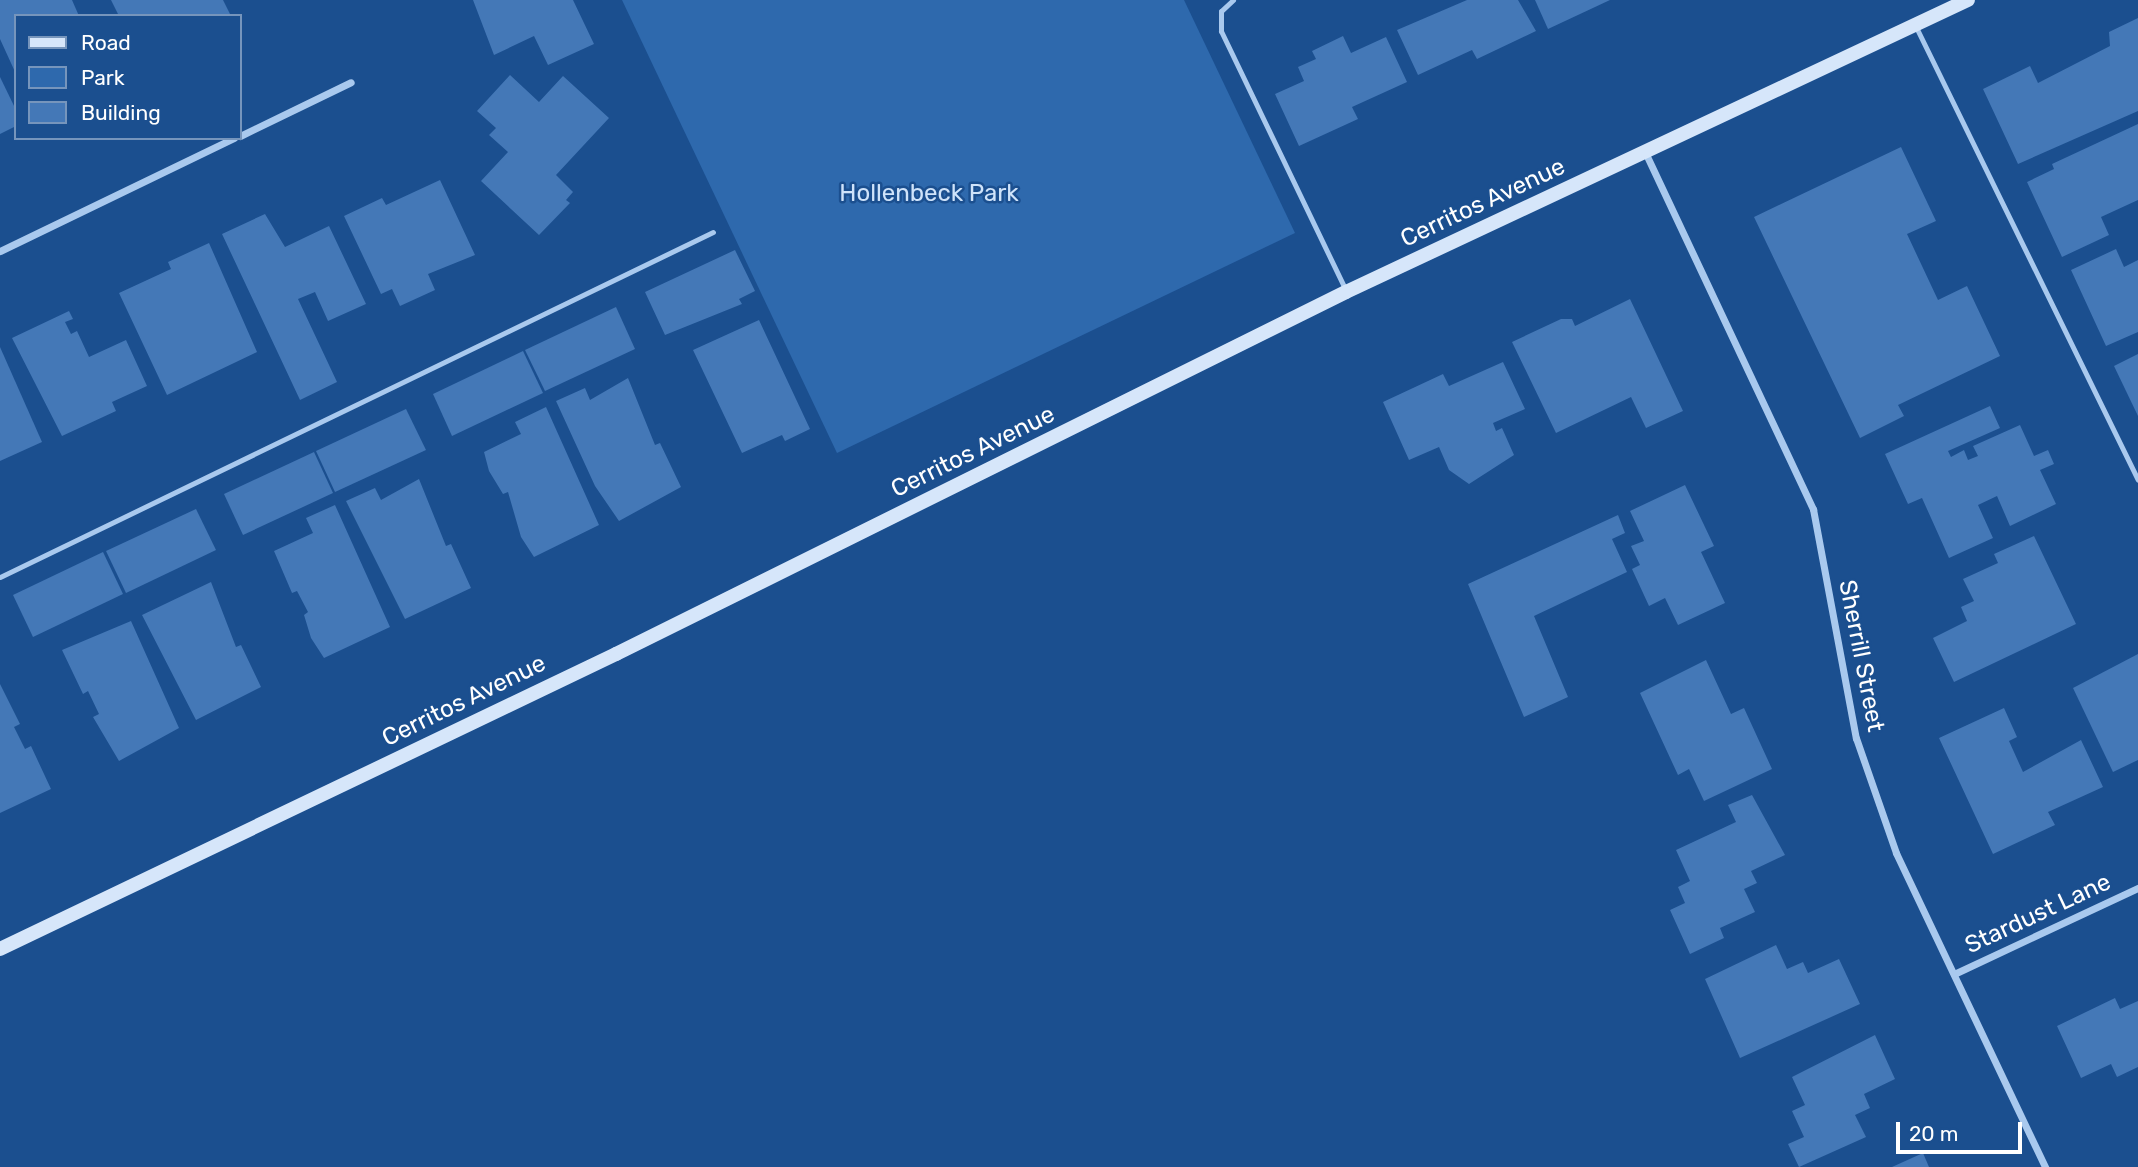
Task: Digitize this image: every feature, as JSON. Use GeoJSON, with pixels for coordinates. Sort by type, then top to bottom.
{"type":"FeatureCollection","features":[{"type":"Feature","properties":{"kind":"street","name":"Cerritos Avenue"},"geometry":{"type":"LineString","coordinates":[[0,949],[616,654],[1346,292],[1968,0]]}},
{"type":"Feature","properties":{"kind":"street"},"geometry":{"type":"LineString","coordinates":[[242,134],[351,82]]}},
{"type":"Feature","properties":{"kind":"street"},"geometry":{"type":"LineString","coordinates":[[0,251],[230,140]]}},
{"type":"Feature","properties":{"kind":"street","name":"Sherrill Street"},"geometry":{"type":"LineString","coordinates":[[1644,152],[1813,509],[1856,738],[1896,853],[2045,1167]]}},
{"type":"Feature","properties":{"kind":"street","name":"Stardust Lane"},"geometry":{"type":"LineString","coordinates":[[1954,974],[2138,887]]}},
{"type":"Feature","properties":{"kind":"lane"},"geometry":{"type":"LineString","coordinates":[[1233,0],[1221,11],[1221,31],[1346,292]]}},
{"type":"Feature","properties":{"kind":"lane"},"geometry":{"type":"LineString","coordinates":[[1916,25],[2138,480]]}},
{"type":"Feature","properties":{"kind":"lane"},"geometry":{"type":"LineString","coordinates":[[0,578],[713,232]]}},
{"type":"Feature","properties":{"kind":"green space","name":"Hollenbeck Park"},"geometry":{"type":"Polygon","coordinates":[[[622,0],[1184,0],[1295,233],[837,453],[622,0]]]}},
{"type":"Feature","properties":{"kind":"building"},"geometry":{"type":"Polygon","coordinates":[[[0,0],[72,0],[78,14],[14,14],[14,70],[0,39],[0,0]]]}},
{"type":"Feature","properties":{"kind":"building"},"geometry":{"type":"Polygon","coordinates":[[[111,0],[223,0],[230,14],[118,14],[111,0]]]}},
{"type":"Feature","properties":{"kind":"building"},"geometry":{"type":"Polygon","coordinates":[[[473,0],[573,0],[594,44],[548,65],[534,36],[494,55],[473,0]]]}},
{"type":"Feature","properties":{"kind":"building"},"geometry":{"type":"Polygon","coordinates":[[[1467,0],[1518,0],[1536,31],[1477,59],[1472,50],[1418,75],[1397,30],[1467,0]]]}},
{"type":"Feature","properties":{"kind":"building"},"geometry":{"type":"Polygon","coordinates":[[[1535,0],[1610,0],[1548,29],[1535,0]]]}},
{"type":"Feature","properties":{"kind":"building"},"geometry":{"type":"Polygon","coordinates":[[[2138,18],[2138,111],[2018,164],[1983,89],[2030,66],[2038,83],[2110,46],[2109,32],[2138,18]]]}},
{"type":"Feature","properties":{"kind":"building"},"geometry":{"type":"Polygon","coordinates":[[[1343,36],[1351,53],[1386,37],[1407,82],[1352,107],[1358,119],[1299,146],[1275,94],[1304,81],[1298,67],[1316,59],[1312,51],[1343,36]]]}},
{"type":"Feature","properties":{"kind":"building"},"geometry":{"type":"Polygon","coordinates":[[[510,75],[539,102],[563,76],[609,118],[556,175],[573,192],[566,200],[570,203],[539,235],[481,181],[508,152],[489,135],[496,128],[477,111],[510,75]]]}},
{"type":"Feature","properties":{"kind":"building"},"geometry":{"type":"Polygon","coordinates":[[[0,77],[14,106],[14,127],[0,134],[0,77]]]}},
{"type":"Feature","properties":{"kind":"building"},"geometry":{"type":"Polygon","coordinates":[[[2138,124],[2138,200],[2101,217],[2109,235],[2062,257],[2027,182],[2054,169],[2052,164],[2138,124]]]}},
{"type":"Feature","properties":{"kind":"building"},"geometry":{"type":"Polygon","coordinates":[[[1901,147],[1936,221],[1907,234],[1938,300],[1967,286],[2000,356],[1898,405],[1904,416],[1860,438],[1754,217],[1901,147]]]}},
{"type":"Feature","properties":{"kind":"building"},"geometry":{"type":"Polygon","coordinates":[[[440,180],[475,255],[428,274],[435,290],[400,306],[392,289],[381,294],[344,216],[382,198],[386,205],[440,180]]]}},
{"type":"Feature","properties":{"kind":"building"},"geometry":{"type":"Polygon","coordinates":[[[265,214],[285,247],[329,226],[366,304],[328,321],[315,292],[298,299],[337,382],[300,400],[222,234],[265,214]]]}},
{"type":"Feature","properties":{"kind":"building"},"geometry":{"type":"Polygon","coordinates":[[[209,243],[257,352],[167,395],[119,293],[171,269],[168,262],[209,243]]]}},
{"type":"Feature","properties":{"kind":"building"},"geometry":{"type":"Polygon","coordinates":[[[2116,249],[2124,267],[2138,260],[2138,332],[2106,346],[2071,270],[2116,249]]]}},
{"type":"Feature","properties":{"kind":"building"},"geometry":{"type":"Polygon","coordinates":[[[735,250],[755,291],[739,299],[742,304],[665,335],[645,292],[735,250]]]}},
{"type":"Feature","properties":{"kind":"building"},"geometry":{"type":"Polygon","coordinates":[[[1630,299],[1683,411],[1646,428],[1631,397],[1556,433],[1512,342],[1561,319],[1572,319],[1575,326],[1630,299]]]}},
{"type":"Feature","properties":{"kind":"building"},"geometry":{"type":"Polygon","coordinates":[[[616,307],[635,349],[545,391],[525,350],[616,307]]]}},
{"type":"Feature","properties":{"kind":"building"},"geometry":{"type":"Polygon","coordinates":[[[69,311],[73,319],[65,322],[71,334],[77,331],[89,357],[126,340],[147,386],[112,402],[116,411],[62,436],[12,338],[69,311]]]}},
{"type":"Feature","properties":{"kind":"building"},"geometry":{"type":"Polygon","coordinates":[[[759,320],[810,429],[785,441],[782,435],[742,453],[693,350],[759,320]]]}},
{"type":"Feature","properties":{"kind":"building"},"geometry":{"type":"Polygon","coordinates":[[[0,347],[42,442],[0,461],[0,347]]]}},
{"type":"Feature","properties":{"kind":"building"},"geometry":{"type":"Polygon","coordinates":[[[523,351],[543,393],[452,436],[433,394],[523,351]]]}},
{"type":"Feature","properties":{"kind":"building"},"geometry":{"type":"Polygon","coordinates":[[[2138,354],[2138,416],[2114,366],[2138,354]]]}},
{"type":"Feature","properties":{"kind":"building"},"geometry":{"type":"Polygon","coordinates":[[[1503,362],[1525,409],[1493,423],[1496,431],[1502,428],[1514,455],[1469,484],[1449,470],[1439,447],[1409,460],[1383,402],[1443,374],[1449,386],[1503,362]]]}},
{"type":"Feature","properties":{"kind":"building"},"geometry":{"type":"Polygon","coordinates":[[[628,378],[655,445],[660,443],[681,487],[619,521],[595,486],[556,401],[585,388],[590,400],[628,378]]]}},
{"type":"Feature","properties":{"kind":"building"},"geometry":{"type":"Polygon","coordinates":[[[1990,406],[2000,428],[1948,451],[1951,457],[1964,450],[1968,460],[1978,456],[1973,446],[2020,425],[2034,456],[2048,450],[2054,464],[2040,470],[2056,504],[2010,526],[1997,496],[1978,505],[1993,538],[1949,558],[1922,498],[1908,504],[1885,454],[1990,406]]]}},
{"type":"Feature","properties":{"kind":"building"},"geometry":{"type":"Polygon","coordinates":[[[546,407],[599,525],[534,557],[521,537],[508,492],[503,494],[489,471],[484,452],[521,434],[515,422],[546,407]]]}},
{"type":"Feature","properties":{"kind":"building"},"geometry":{"type":"Polygon","coordinates":[[[406,409],[426,450],[335,492],[316,451],[406,409]]]}},
{"type":"Feature","properties":{"kind":"building"},"geometry":{"type":"Polygon","coordinates":[[[314,452],[333,493],[243,535],[224,494],[314,452]]]}},
{"type":"Feature","properties":{"kind":"building"},"geometry":{"type":"Polygon","coordinates":[[[419,479],[446,546],[451,544],[471,588],[405,619],[346,501],[375,488],[381,500],[419,479]]]}},
{"type":"Feature","properties":{"kind":"building"},"geometry":{"type":"Polygon","coordinates":[[[1685,485],[1714,546],[1701,552],[1725,603],[1678,625],[1665,598],[1649,606],[1632,569],[1640,565],[1631,546],[1644,541],[1630,511],[1685,485]]]}},
{"type":"Feature","properties":{"kind":"building"},"geometry":{"type":"Polygon","coordinates":[[[335,505],[390,627],[324,658],[311,638],[304,615],[308,612],[297,591],[292,593],[274,551],[313,533],[306,518],[335,505]]]}},
{"type":"Feature","properties":{"kind":"building"},"geometry":{"type":"Polygon","coordinates":[[[196,509],[216,550],[126,593],[106,551],[196,509]]]}},
{"type":"Feature","properties":{"kind":"building"},"geometry":{"type":"Polygon","coordinates":[[[1618,515],[1625,533],[1612,539],[1627,572],[1534,616],[1568,697],[1524,717],[1468,584],[1618,515]]]}},
{"type":"Feature","properties":{"kind":"building"},"geometry":{"type":"Polygon","coordinates":[[[2034,536],[2076,624],[1954,682],[1933,638],[1967,621],[1961,607],[1974,601],[1963,579],[1998,563],[1994,554],[2034,536]]]}},
{"type":"Feature","properties":{"kind":"building"},"geometry":{"type":"Polygon","coordinates":[[[103,552],[123,594],[33,637],[13,595],[103,552]]]}},
{"type":"Feature","properties":{"kind":"building"},"geometry":{"type":"Polygon","coordinates":[[[211,582],[236,647],[241,645],[261,687],[196,720],[142,615],[211,582]]]}},
{"type":"Feature","properties":{"kind":"building"},"geometry":{"type":"Polygon","coordinates":[[[131,621],[179,728],[119,761],[93,717],[99,714],[88,691],[83,694],[62,650],[131,621]]]}},
{"type":"Feature","properties":{"kind":"building"},"geometry":{"type":"Polygon","coordinates":[[[2138,654],[2138,760],[2113,772],[2073,688],[2138,654]]]}},
{"type":"Feature","properties":{"kind":"building"},"geometry":{"type":"Polygon","coordinates":[[[1706,660],[1731,714],[1744,708],[1772,769],[1704,801],[1689,769],[1678,775],[1640,693],[1706,660]]]}},
{"type":"Feature","properties":{"kind":"building"},"geometry":{"type":"Polygon","coordinates":[[[0,684],[20,724],[14,727],[25,749],[31,746],[51,789],[0,813],[0,684]]]}},
{"type":"Feature","properties":{"kind":"building"},"geometry":{"type":"Polygon","coordinates":[[[2004,708],[2017,737],[2009,741],[2023,772],[2081,740],[2103,787],[2048,812],[2055,825],[1993,854],[1939,738],[2004,708]]]}},
{"type":"Feature","properties":{"kind":"building"},"geometry":{"type":"Polygon","coordinates":[[[1752,795],[1785,855],[1751,871],[1757,883],[1744,889],[1755,912],[1720,928],[1724,938],[1690,954],[1670,910],[1685,903],[1678,887],[1690,881],[1676,850],[1736,822],[1728,805],[1752,795]]]}},
{"type":"Feature","properties":{"kind":"building"},"geometry":{"type":"Polygon","coordinates":[[[1776,945],[1787,969],[1803,962],[1808,973],[1839,959],[1860,1004],[1740,1058],[1705,979],[1776,945]]]}},
{"type":"Feature","properties":{"kind":"building"},"geometry":{"type":"Polygon","coordinates":[[[2115,998],[2120,1009],[2138,1001],[2138,1067],[2117,1077],[2111,1064],[2081,1078],[2057,1026],[2115,998]]]}},
{"type":"Feature","properties":{"kind":"building"},"geometry":{"type":"Polygon","coordinates":[[[1875,1035],[1895,1079],[1864,1094],[1870,1108],[1855,1115],[1866,1137],[1799,1167],[1788,1144],[1804,1137],[1792,1111],[1805,1105],[1792,1077],[1875,1035]]]}},
{"type":"Feature","properties":{"kind":"building"},"geometry":{"type":"Polygon","coordinates":[[[1923,1153],[1929,1167],[1892,1167],[1923,1153]]]}}]}
